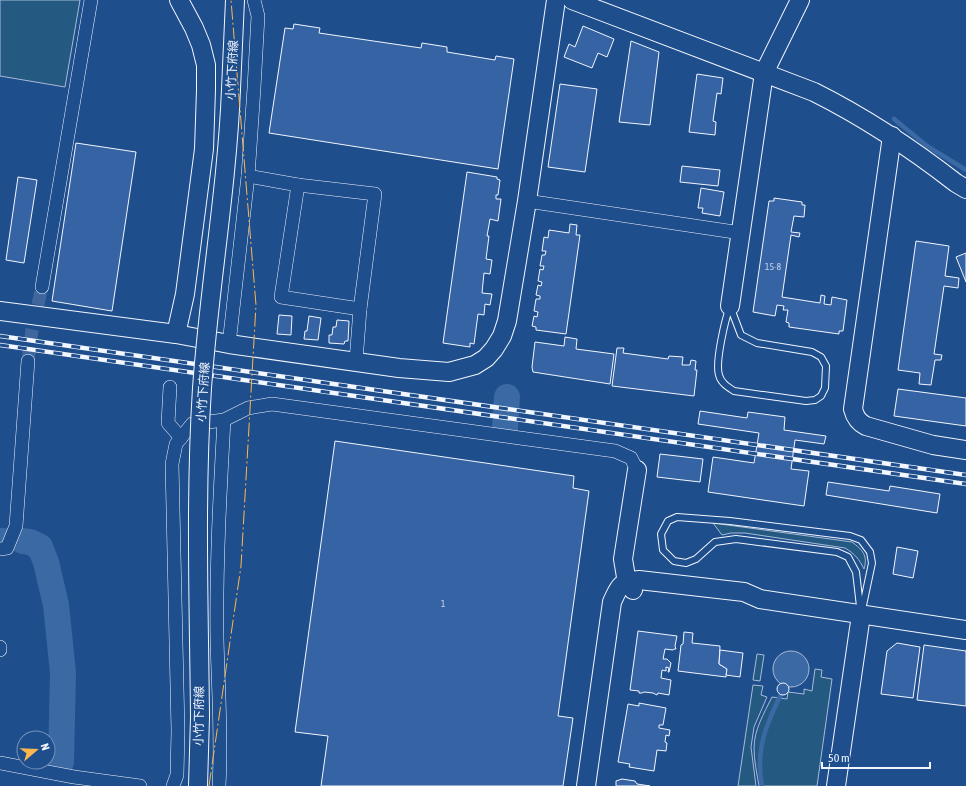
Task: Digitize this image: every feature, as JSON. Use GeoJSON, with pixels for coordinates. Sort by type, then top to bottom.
{"type":"FeatureCollection","features":[{"type":"Feature","properties":{"kind":"street"},"geometry":{"type":"LineString","coordinates":[[42,287],[91,0]]}},
{"type":"Feature","properties":{"kind":"street"},"geometry":{"type":"LineString","coordinates":[[176,334],[185,294],[204,150],[206,90],[206,65],[201,45],[179,0]]}},
{"type":"Feature","properties":{"kind":"street","name":"小竹下府線"},"geometry":{"type":"LineString","coordinates":[[198,786],[200,717],[198,500],[202,388],[212,279],[229,141],[235,0]]}},
{"type":"Feature","properties":{"kind":"street"},"geometry":{"type":"LineString","coordinates":[[229,344],[248,176],[258,24],[258,16],[254,0]]}},
{"type":"Feature","properties":{"kind":"street"},"geometry":{"type":"LineString","coordinates":[[0,311],[176,334],[229,344],[399,368],[450,372],[475,365],[486,358],[494,349],[502,336],[507,321],[527,201],[556,0]]}},
{"type":"Feature","properties":{"kind":"street"},"geometry":{"type":"LineString","coordinates":[[572,0],[814,92],[892,136],[966,189]]}},
{"type":"Feature","properties":{"kind":"street"},"geometry":{"type":"LineString","coordinates":[[730,306],[764,73],[794,2]]}},
{"type":"Feature","properties":{"kind":"street"},"geometry":{"type":"LineString","coordinates":[[892,136],[853,408],[855,416],[859,422],[866,426],[932,445],[966,450]]}},
{"type":"Feature","properties":{"kind":"street"},"geometry":{"type":"LineString","coordinates":[[248,176],[375,194],[360,309],[356,361]]}},
{"type":"Feature","properties":{"kind":"street"},"geometry":{"type":"LineString","coordinates":[[298,184],[281,297],[360,309]]}},
{"type":"Feature","properties":{"kind":"street"},"geometry":{"type":"LineString","coordinates":[[527,201],[741,233]]}},
{"type":"Feature","properties":{"kind":"street"},"geometry":{"type":"LineString","coordinates":[[0,549],[7,548],[16,526],[28,361]]}},
{"type":"Feature","properties":{"kind":"street"},"geometry":{"type":"LineString","coordinates":[[170,387],[168,423],[181,438]]}},
{"type":"Feature","properties":{"kind":"street"},"geometry":{"type":"LineString","coordinates":[[173,786],[177,775],[178,731],[172,464],[176,444],[192,424],[224,420],[248,408],[272,404],[615,451],[631,458],[637,470],[623,559],[630,586],[625,600],[618,612],[595,786]]}},
{"type":"Feature","properties":{"kind":"street"},"geometry":{"type":"LineString","coordinates":[[219,786],[221,747],[217,637],[218,528],[224,420]]}},
{"type":"Feature","properties":{"kind":"street"},"geometry":{"type":"LineString","coordinates":[[586,786],[612,602],[618,588],[630,586],[639,580],[744,592],[760,599],[966,630]]}},
{"type":"Feature","properties":{"kind":"street"},"geometry":{"type":"LineString","coordinates":[[836,786],[861,615]]}},
{"type":"Feature","properties":{"kind":"street"},"geometry":{"type":"LineString","coordinates":[[0,763],[74,782],[140,786]]}},
{"type":"Feature","properties":{"kind":"lane"},"geometry":{"type":"LineString","coordinates":[[730,306],[741,335],[757,343],[812,352],[821,357],[826,366],[825,388],[821,396],[815,400],[806,401],[734,391],[726,386],[719,376],[718,367],[725,322],[730,306]]}},
{"type":"Feature","properties":{"kind":"lane"},"geometry":{"type":"LineString","coordinates":[[677,517],[738,522],[850,536],[861,540],[870,552],[872,562],[861,615],[856,572],[848,557],[837,552],[736,539],[715,542],[696,559],[686,563],[674,561],[663,550],[661,534],[668,521],[677,517]]}},
{"type":"Feature","properties":{"kind":"shaded area"},"geometry":{"type":"Polygon","coordinates":[[[0,0],[80,0],[65,87],[0,76],[0,0]]]}},
{"type":"Feature","properties":{"kind":"shaded area"},"geometry":{"type":"Polygon","coordinates":[[[713,523],[852,542],[864,554],[864,569],[856,557],[845,548],[745,533],[731,533],[722,535],[713,523]]]}},
{"type":"Feature","properties":{"kind":"shaded area"},"geometry":{"type":"Polygon","coordinates":[[[795,651],[804,656],[808,662],[808,676],[804,682],[795,687],[787,687],[778,682],[774,676],[773,665],[778,656],[784,652],[795,651]]]}},
{"type":"Feature","properties":{"kind":"shaded area"},"geometry":{"type":"Polygon","coordinates":[[[757,654],[764,655],[760,681],[753,680],[757,654]]]}},
{"type":"Feature","properties":{"kind":"shaded area"},"geometry":{"type":"Polygon","coordinates":[[[815,669],[822,670],[821,677],[832,679],[817,786],[759,786],[755,763],[754,741],[763,715],[772,697],[787,699],[788,692],[804,694],[804,689],[812,691],[815,669]]]}},
{"type":"Feature","properties":{"kind":"shaded area"},"geometry":{"type":"Polygon","coordinates":[[[753,685],[763,686],[761,695],[767,697],[754,727],[751,747],[756,786],[738,786],[753,685]]]}},
{"type":"Feature","properties":{"kind":"building"},"geometry":{"type":"Polygon","coordinates":[[[294,24],[320,28],[319,33],[421,48],[422,43],[447,47],[447,52],[495,60],[496,56],[514,59],[498,169],[269,133],[285,28],[293,29],[294,24]]]}},
{"type":"Feature","properties":{"kind":"building"},"geometry":{"type":"Polygon","coordinates":[[[583,26],[614,39],[607,57],[598,53],[592,68],[564,57],[569,44],[575,47],[583,26]]]}},
{"type":"Feature","properties":{"kind":"building"},"geometry":{"type":"Polygon","coordinates":[[[631,41],[659,52],[650,125],[619,122],[631,41]]]}},
{"type":"Feature","properties":{"kind":"building"},"geometry":{"type":"Polygon","coordinates":[[[697,74],[723,78],[721,94],[717,93],[713,121],[716,122],[715,135],[689,132],[697,74]]]}},
{"type":"Feature","properties":{"kind":"building"},"geometry":{"type":"Polygon","coordinates":[[[560,84],[597,89],[585,172],[548,167],[560,84]]]}},
{"type":"Feature","properties":{"kind":"building"},"geometry":{"type":"Polygon","coordinates":[[[76,143],[136,152],[112,311],[52,301],[76,143]]]}},
{"type":"Feature","properties":{"kind":"building"},"geometry":{"type":"Polygon","coordinates":[[[682,166],[720,170],[718,186],[680,182],[682,166]]]}},
{"type":"Feature","properties":{"kind":"building"},"geometry":{"type":"Polygon","coordinates":[[[467,172],[497,177],[497,179],[500,180],[496,199],[501,199],[498,221],[490,219],[487,236],[489,236],[486,259],[492,260],[490,274],[484,273],[482,293],[492,294],[490,305],[485,304],[484,315],[478,314],[474,344],[470,343],[470,347],[443,343],[467,172]]]}},
{"type":"Feature","properties":{"kind":"building"},"geometry":{"type":"Polygon","coordinates":[[[18,177],[37,180],[24,263],[6,260],[18,177]]]}},
{"type":"Feature","properties":{"kind":"building"},"geometry":{"type":"Polygon","coordinates":[[[701,188],[724,192],[720,216],[702,213],[703,208],[698,208],[701,188]]]}},
{"type":"Feature","properties":{"kind":"building"},"geometry":{"type":"Polygon","coordinates":[[[774,198],[802,202],[802,205],[805,205],[804,217],[794,216],[791,232],[800,233],[799,237],[791,235],[782,297],[820,303],[821,295],[825,296],[824,304],[831,305],[832,297],[847,300],[843,331],[839,331],[839,334],[789,327],[789,323],[786,322],[788,310],[783,310],[784,306],[777,305],[775,316],[753,312],[769,201],[774,201],[774,198]]]}},
{"type":"Feature","properties":{"kind":"building"},"geometry":{"type":"Polygon","coordinates":[[[570,224],[577,225],[576,235],[580,235],[566,334],[536,330],[536,327],[532,326],[534,316],[537,317],[538,312],[534,311],[536,299],[540,299],[540,296],[536,295],[538,285],[541,286],[542,282],[538,281],[540,269],[543,270],[544,266],[540,266],[542,255],[545,255],[546,251],[542,251],[544,237],[548,238],[549,230],[569,233],[570,224]]]}},
{"type":"Feature","properties":{"kind":"building"},"geometry":{"type":"Polygon","coordinates":[[[916,241],[949,246],[945,276],[959,278],[958,288],[944,286],[934,354],[942,355],[941,360],[935,360],[931,385],[919,384],[920,373],[898,370],[916,241]]]}},
{"type":"Feature","properties":{"kind":"building"},"geometry":{"type":"Polygon","coordinates":[[[966,253],[966,282],[956,257],[966,253]]]}},
{"type":"Feature","properties":{"kind":"building"},"geometry":{"type":"Polygon","coordinates":[[[279,315],[292,316],[291,335],[277,334],[279,315]]]}},
{"type":"Feature","properties":{"kind":"building"},"geometry":{"type":"Polygon","coordinates":[[[309,316],[321,318],[318,340],[304,339],[305,331],[307,331],[309,316]]]}},
{"type":"Feature","properties":{"kind":"building"},"geometry":{"type":"Polygon","coordinates":[[[337,320],[349,321],[348,341],[345,341],[344,344],[329,343],[329,335],[332,335],[333,327],[336,327],[337,320]]]}},
{"type":"Feature","properties":{"kind":"building"},"geometry":{"type":"Polygon","coordinates":[[[565,337],[577,339],[576,349],[614,354],[610,384],[533,372],[532,367],[535,342],[564,346],[565,337]]]}},
{"type":"Feature","properties":{"kind":"building"},"geometry":{"type":"Polygon","coordinates":[[[617,348],[624,348],[623,353],[668,359],[669,356],[683,357],[682,365],[690,365],[691,360],[696,361],[695,370],[697,370],[694,396],[612,386],[617,348]]]}},
{"type":"Feature","properties":{"kind":"building"},"geometry":{"type":"Polygon","coordinates":[[[898,389],[966,398],[966,426],[894,416],[898,389]]]}},
{"type":"Feature","properties":{"kind":"building"},"geometry":{"type":"Polygon","coordinates":[[[700,411],[747,418],[748,412],[785,417],[784,430],[826,436],[824,444],[795,440],[791,469],[809,471],[804,506],[708,492],[713,457],[754,463],[759,433],[698,424],[700,411]]]}},
{"type":"Feature","properties":{"kind":"building"},"geometry":{"type":"Polygon","coordinates":[[[335,441],[574,476],[573,488],[589,491],[558,716],[573,718],[563,786],[321,786],[328,736],[295,732],[335,441]]]}},
{"type":"Feature","properties":{"kind":"building"},"geometry":{"type":"Polygon","coordinates":[[[660,454],[703,459],[700,482],[657,477],[660,454]]]}},
{"type":"Feature","properties":{"kind":"building"},"geometry":{"type":"Polygon","coordinates":[[[828,482],[889,491],[890,486],[940,494],[937,513],[826,495],[828,482]]]}},
{"type":"Feature","properties":{"kind":"building"},"geometry":{"type":"Polygon","coordinates":[[[897,547],[918,551],[913,578],[893,574],[897,547]]]}},
{"type":"Feature","properties":{"kind":"building"},"geometry":{"type":"Polygon","coordinates":[[[638,631],[677,636],[675,646],[676,649],[665,649],[663,659],[667,659],[671,663],[669,672],[669,668],[666,667],[666,671],[662,670],[661,678],[671,680],[669,695],[658,693],[657,695],[644,692],[639,693],[639,691],[630,690],[638,631]]]}},
{"type":"Feature","properties":{"kind":"building"},"geometry":{"type":"Polygon","coordinates":[[[684,632],[693,633],[692,643],[720,646],[719,664],[727,669],[726,677],[678,671],[684,632]]]}},
{"type":"Feature","properties":{"kind":"building"},"geometry":{"type":"Polygon","coordinates":[[[897,643],[920,647],[913,698],[881,694],[887,651],[897,643]]]}},
{"type":"Feature","properties":{"kind":"building"},"geometry":{"type":"Polygon","coordinates":[[[924,645],[966,651],[966,706],[917,700],[924,645]]]}},
{"type":"Feature","properties":{"kind":"building"},"geometry":{"type":"Polygon","coordinates":[[[720,650],[743,653],[740,677],[726,675],[727,669],[719,664],[720,650]]]}},
{"type":"Feature","properties":{"kind":"building"},"geometry":{"type":"Polygon","coordinates":[[[781,683],[785,683],[789,689],[785,695],[781,695],[777,691],[777,687],[781,683]]]}},
{"type":"Feature","properties":{"kind":"building"},"geometry":{"type":"Polygon","coordinates":[[[639,703],[666,708],[663,725],[659,725],[659,728],[670,730],[669,736],[666,735],[666,751],[657,750],[654,771],[629,767],[630,764],[618,762],[628,704],[639,706],[639,703]]]}},
{"type":"Feature","properties":{"kind":"building"},"geometry":{"type":"Polygon","coordinates":[[[622,779],[635,781],[637,784],[650,786],[616,786],[616,781],[622,779]]]}},
{"type":"Feature","properties":{"kind":"waterway"},"geometry":{"type":"LineString","coordinates":[[894,119],[927,146],[966,170]]}},
{"type":"Feature","properties":{"kind":"waterway"},"geometry":{"type":"LineString","coordinates":[[505,428],[507,397]]}},
{"type":"Feature","properties":{"kind":"waterway"},"geometry":{"type":"LineString","coordinates":[[23,541],[30,542],[40,547],[46,562],[56,605],[63,673],[61,762]]}},
{"type":"Feature","properties":{"kind":"waterway"},"geometry":{"type":"LineString","coordinates":[[762,786],[760,771],[762,744],[770,719],[787,682]]}},
{"type":"Feature","properties":{"kind":"tunnel"},"geometry":{"type":"LineString","coordinates":[[28,361],[32,330],[42,287]]}},
{"type":"Feature","properties":{"kind":"railway"},"geometry":{"type":"LineString","coordinates":[[0,336],[966,475]]}},
{"type":"Feature","properties":{"kind":"railway"},"geometry":{"type":"LineString","coordinates":[[0,345],[966,484]]}},
{"type":"Feature","properties":{"kind":"power"},"geometry":{"type":"LineString","coordinates":[[209,786],[241,566],[256,305],[231,0]]}}]}
